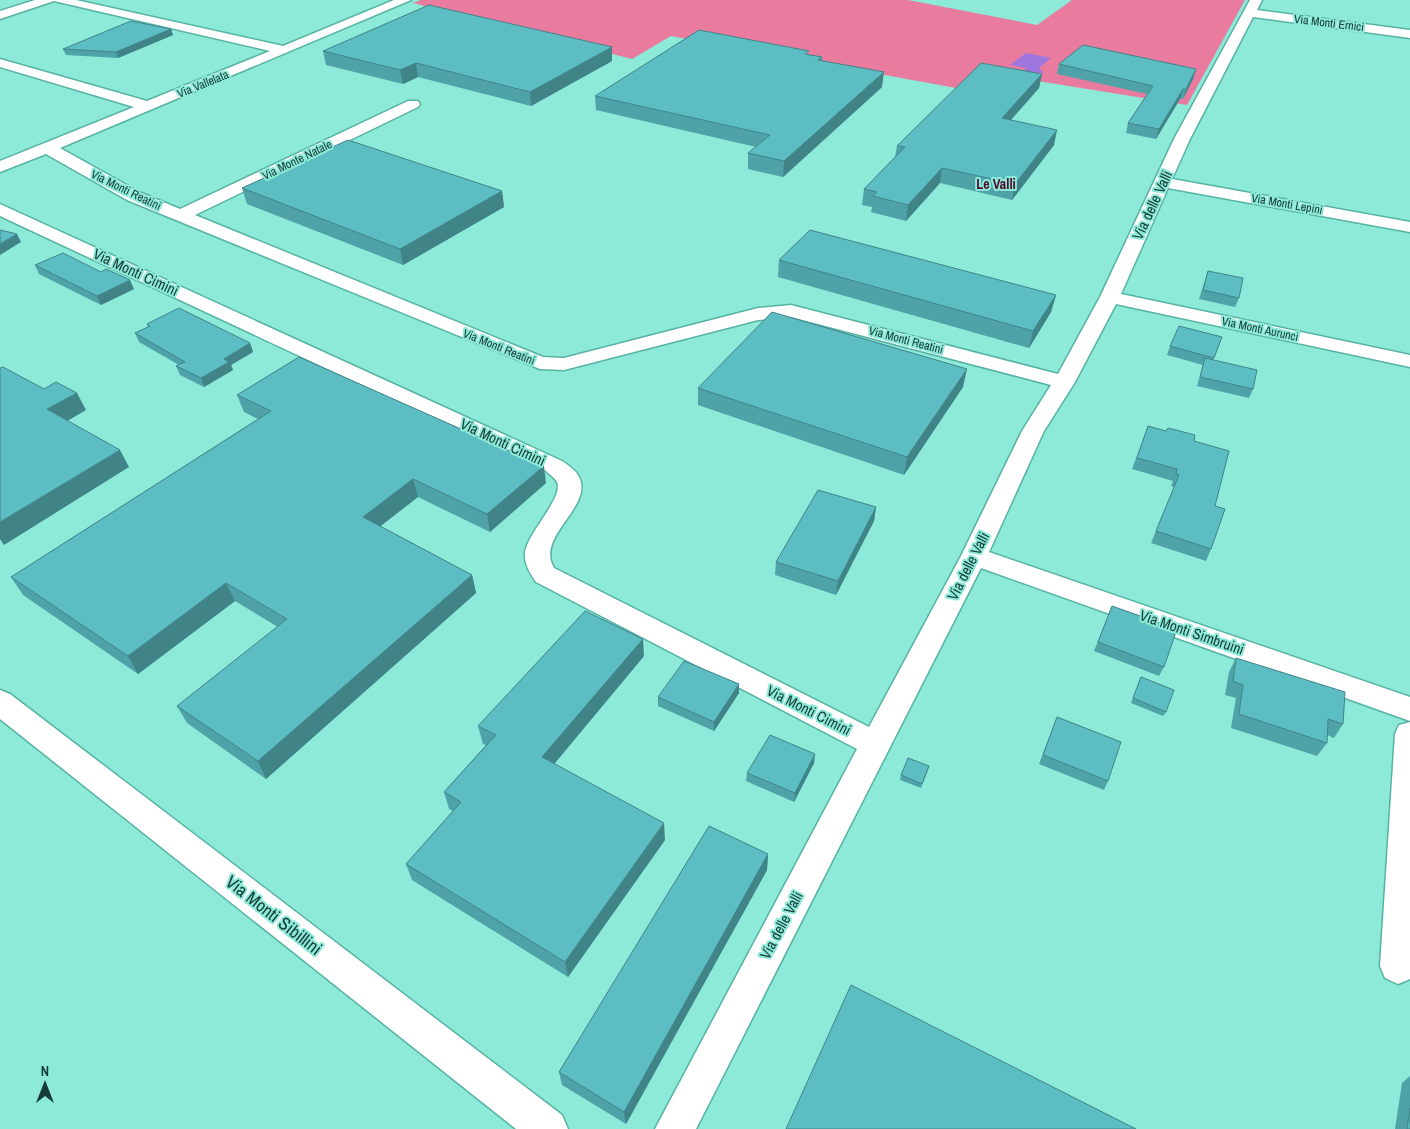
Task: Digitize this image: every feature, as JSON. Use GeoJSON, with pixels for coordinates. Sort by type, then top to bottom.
{"type":"FeatureCollection","features":[{"type":"Feature","properties":{"kind":"street"},"geometry":{"type":"LineString","coordinates":[[0,15],[48,0]]}},
{"type":"Feature","properties":{"kind":"street"},"geometry":{"type":"LineString","coordinates":[[58,0],[285,50]]}},
{"type":"Feature","properties":{"kind":"street","name":"Via Vallelata"},"geometry":{"type":"LineString","coordinates":[[0,167],[405,0]]}},
{"type":"Feature","properties":{"kind":"street","name":"Via Monti Ernici"},"geometry":{"type":"LineString","coordinates":[[1252,6],[1410,34]]}},
{"type":"Feature","properties":{"kind":"street","name":"Via delle Valli"},"geometry":{"type":"LineString","coordinates":[[675,1129],[974,556],[1033,431],[1064,382],[1110,297],[1182,139],[1252,6]]}},
{"type":"Feature","properties":{"kind":"street"},"geometry":{"type":"LineString","coordinates":[[0,63],[148,106]]}},
{"type":"Feature","properties":{"kind":"street","name":"Via Monte Natale"},"geometry":{"type":"LineString","coordinates":[[180,216],[413,104]]}},
{"type":"Feature","properties":{"kind":"street","name":"Via Monti Reatini"},"geometry":{"type":"LineString","coordinates":[[48,148],[118,188],[180,216],[540,363],[564,364],[758,314],[791,311],[1064,382]]}},
{"type":"Feature","properties":{"kind":"street","name":"Via Monti Lepini"},"geometry":{"type":"LineString","coordinates":[[1163,182],[1410,227]]}},
{"type":"Feature","properties":{"kind":"street","name":"Via Monti Cimini"},"geometry":{"type":"LineString","coordinates":[[0,209],[554,466],[568,478],[570,488],[538,547],[536,562],[544,575],[876,744]]}},
{"type":"Feature","properties":{"kind":"street","name":"Via Monti Aurunci"},"geometry":{"type":"LineString","coordinates":[[1110,297],[1410,361]]}},
{"type":"Feature","properties":{"kind":"street","name":"Via Monti Simbruini"},"geometry":{"type":"LineString","coordinates":[[974,556],[1410,709]]}},
{"type":"Feature","properties":{"kind":"street","name":"Via Monti Sibillini"},"geometry":{"type":"LineString","coordinates":[[0,702],[548,1129]]}},
{"type":"Feature","properties":{"kind":"street"},"geometry":{"type":"LineString","coordinates":[[1398,966],[1410,734]]}},
{"type":"Feature","properties":{"kind":"shaded area"},"geometry":{"type":"Polygon","coordinates":[[[421,0],[908,0],[1037,25],[1072,0],[1245,0],[1187,105],[981,72],[956,88],[671,36],[632,59],[413,3],[421,0]]]}},
{"type":"Feature","properties":{"kind":"shaded area"},"geometry":{"type":"Polygon","coordinates":[[[1026,53],[1051,58],[1039,68],[1044,73],[1023,72],[1026,68],[1010,65],[1026,53]]]}},
{"type":"Feature","properties":{"kind":"building"},"geometry":{"type":"Polygon","coordinates":[[[429,5],[612,47],[530,92],[416,63],[400,70],[323,51],[429,5]]]}},
{"type":"Feature","properties":{"kind":"building"},"geometry":{"type":"Polygon","coordinates":[[[131,21],[171,29],[116,52],[63,49],[131,21]]]}},
{"type":"Feature","properties":{"kind":"building"},"geometry":{"type":"Polygon","coordinates":[[[699,30],[809,51],[805,54],[822,57],[818,60],[884,72],[784,161],[748,153],[770,135],[595,96],[699,30]]]}},
{"type":"Feature","properties":{"kind":"building"},"geometry":{"type":"Polygon","coordinates":[[[1083,45],[1196,69],[1186,89],[1183,89],[1159,129],[1128,123],[1153,86],[1059,64],[1083,45]]]}},
{"type":"Feature","properties":{"kind":"building"},"geometry":{"type":"Polygon","coordinates":[[[981,63],[1042,74],[1002,118],[1057,130],[1015,184],[942,168],[908,205],[873,196],[877,192],[864,189],[905,147],[897,146],[981,63]]]}},
{"type":"Feature","properties":{"kind":"building"},"geometry":{"type":"Polygon","coordinates":[[[348,140],[502,191],[400,249],[242,188],[348,140]]]}},
{"type":"Feature","properties":{"kind":"building"},"geometry":{"type":"Polygon","coordinates":[[[0,230],[17,234],[0,244],[0,230]]]}},
{"type":"Feature","properties":{"kind":"building"},"geometry":{"type":"Polygon","coordinates":[[[810,230],[1056,295],[1033,331],[779,260],[810,230]]]}},
{"type":"Feature","properties":{"kind":"building"},"geometry":{"type":"Polygon","coordinates":[[[63,253],[101,272],[106,269],[130,280],[97,296],[35,265],[63,253]]]}},
{"type":"Feature","properties":{"kind":"building"},"geometry":{"type":"Polygon","coordinates":[[[1208,271],[1243,278],[1239,298],[1203,290],[1208,271]]]}},
{"type":"Feature","properties":{"kind":"building"},"geometry":{"type":"Polygon","coordinates":[[[179,308],[250,343],[224,359],[229,362],[201,378],[176,366],[185,362],[135,333],[150,326],[147,324],[179,308]]]}},
{"type":"Feature","properties":{"kind":"building"},"geometry":{"type":"Polygon","coordinates":[[[772,312],[967,369],[907,457],[698,388],[772,312]]]}},
{"type":"Feature","properties":{"kind":"building"},"geometry":{"type":"Polygon","coordinates":[[[1179,326],[1222,337],[1214,358],[1170,346],[1179,326]]]}},
{"type":"Feature","properties":{"kind":"building"},"geometry":{"type":"Polygon","coordinates":[[[299,357],[544,466],[487,514],[413,479],[363,517],[472,575],[258,761],[177,706],[287,619],[226,583],[128,656],[11,577],[271,411],[237,395],[299,357]]]}},
{"type":"Feature","properties":{"kind":"building"},"geometry":{"type":"Polygon","coordinates":[[[1205,358],[1257,370],[1253,389],[1200,377],[1205,358]]]}},
{"type":"Feature","properties":{"kind":"building"},"geometry":{"type":"Polygon","coordinates":[[[3,367],[44,389],[56,382],[77,393],[47,409],[120,450],[0,522],[0,368],[3,367]]]}},
{"type":"Feature","properties":{"kind":"building"},"geometry":{"type":"Polygon","coordinates":[[[1148,426],[1166,431],[1168,428],[1195,435],[1194,441],[1229,451],[1215,506],[1225,509],[1211,549],[1156,531],[1179,475],[1176,474],[1177,469],[1137,458],[1148,426]]]}},
{"type":"Feature","properties":{"kind":"building"},"geometry":{"type":"Polygon","coordinates":[[[818,490],[876,507],[838,581],[776,562],[818,490]]]}},
{"type":"Feature","properties":{"kind":"building"},"geometry":{"type":"Polygon","coordinates":[[[1112,606],[1177,629],[1164,667],[1098,642],[1112,606]]]}},
{"type":"Feature","properties":{"kind":"building"},"geometry":{"type":"Polygon","coordinates":[[[585,611],[643,639],[542,757],[664,823],[565,962],[406,864],[461,802],[444,792],[496,735],[478,726],[585,611]]]}},
{"type":"Feature","properties":{"kind":"building"},"geometry":{"type":"Polygon","coordinates":[[[1236,658],[1345,692],[1343,724],[1328,719],[1327,743],[1239,714],[1243,685],[1233,681],[1236,658]]]}},
{"type":"Feature","properties":{"kind":"building"},"geometry":{"type":"Polygon","coordinates":[[[684,661],[739,684],[714,722],[658,697],[684,661]]]}},
{"type":"Feature","properties":{"kind":"building"},"geometry":{"type":"Polygon","coordinates":[[[1141,677],[1174,690],[1166,712],[1133,698],[1141,677]]]}},
{"type":"Feature","properties":{"kind":"building"},"geometry":{"type":"Polygon","coordinates":[[[1057,717],[1121,742],[1108,781],[1043,755],[1057,717]]]}},
{"type":"Feature","properties":{"kind":"building"},"geometry":{"type":"Polygon","coordinates":[[[770,735],[815,754],[795,793],[747,773],[770,735]]]}},
{"type":"Feature","properties":{"kind":"building"},"geometry":{"type":"Polygon","coordinates":[[[908,758],[929,766],[922,784],[901,775],[908,758]]]}},
{"type":"Feature","properties":{"kind":"building"},"geometry":{"type":"Polygon","coordinates":[[[709,826],[768,854],[624,1112],[559,1072],[709,826]]]}},
{"type":"Feature","properties":{"kind":"building"},"geometry":{"type":"Polygon","coordinates":[[[851,985],[1136,1129],[786,1129],[851,985]]]}},
{"type":"Feature","properties":{"kind":"building"},"geometry":{"type":"Polygon","coordinates":[[[1410,1108],[1410,1129],[1407,1129],[1410,1108]]]}},
{"type":"Feature","properties":{"kind":"district","name":"Le Valli"},"geometry":{"type":"Point","coordinates":[996,184]}}]}
